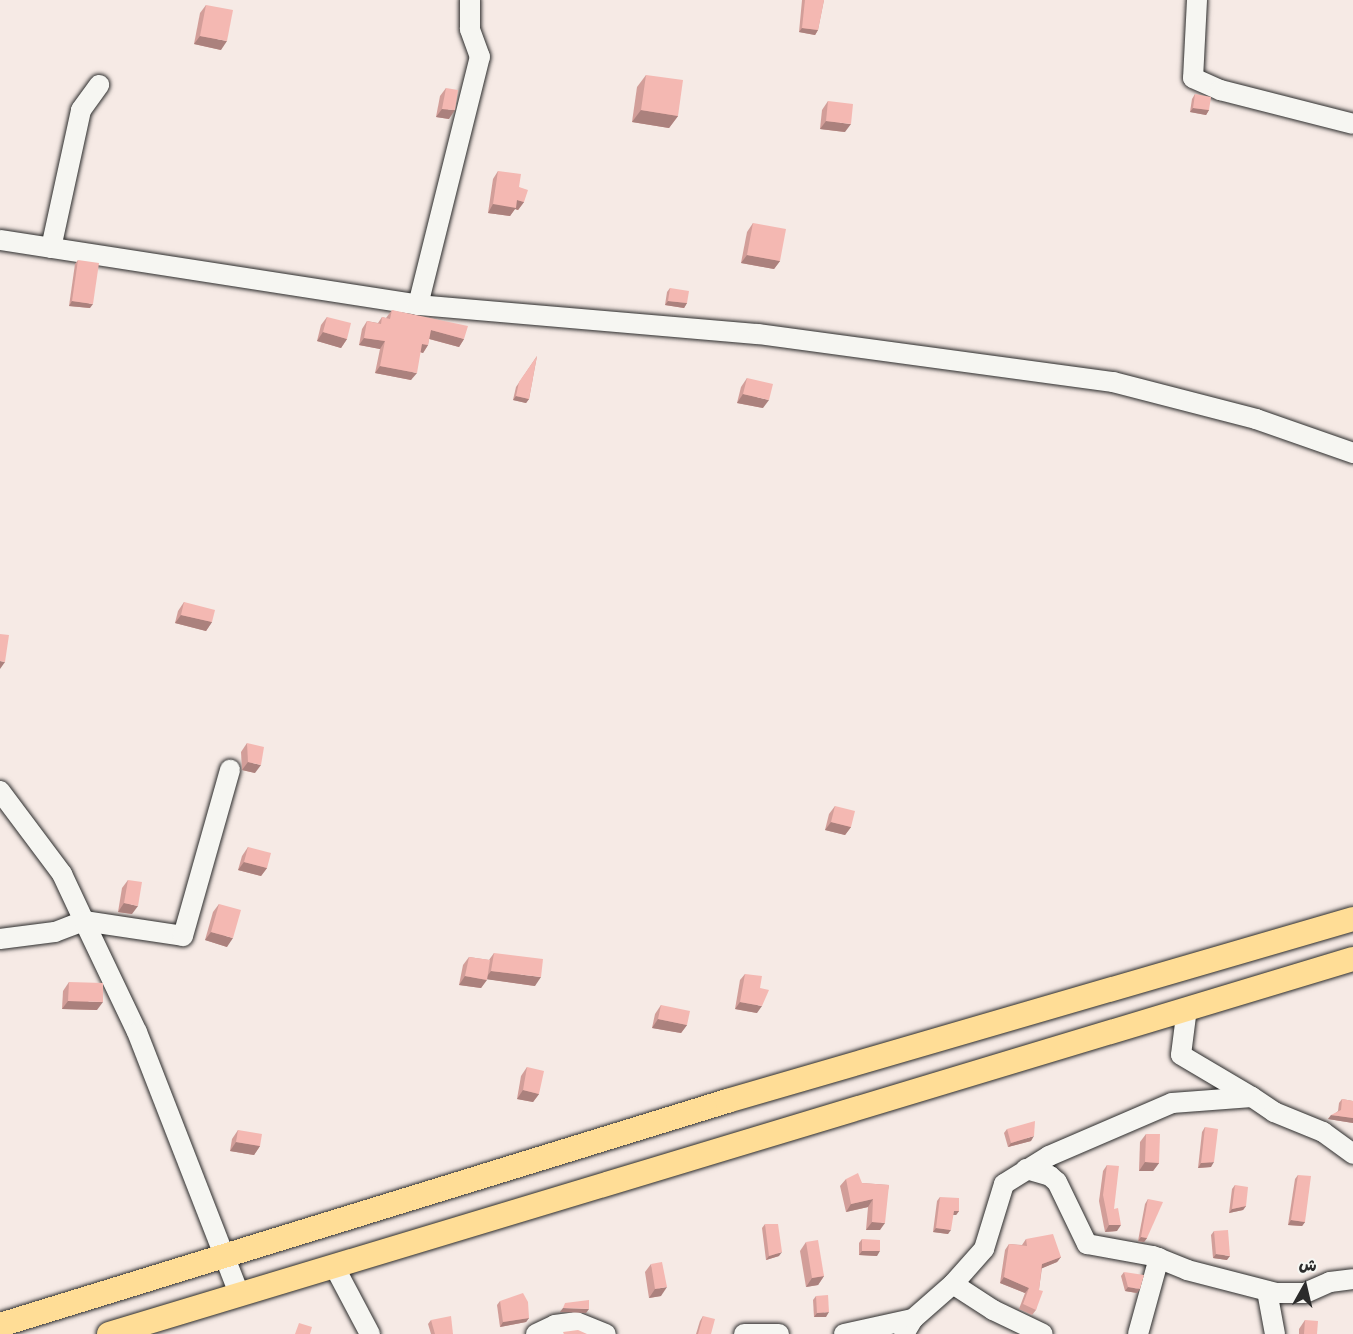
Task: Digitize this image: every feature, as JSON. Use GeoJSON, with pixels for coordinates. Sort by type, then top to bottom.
{"type":"FeatureCollection","features":[{"type":"Feature","properties":{"kind":"main road"},"geometry":{"type":"LineString","coordinates":[[0,1325],[727,1101],[1353,919]]}},
{"type":"Feature","properties":{"kind":"main road"},"geometry":{"type":"LineString","coordinates":[[109,1334],[1353,959]]}},
{"type":"Feature","properties":{"kind":"street"},"geometry":{"type":"LineString","coordinates":[[418,305],[480,57],[470,29],[470,0]]}},
{"type":"Feature","properties":{"kind":"street"},"geometry":{"type":"LineString","coordinates":[[1197,0],[1193,78],[1221,90],[1353,124]]}},
{"type":"Feature","properties":{"kind":"street"},"geometry":{"type":"LineString","coordinates":[[51,248],[81,110],[99,85]]}},
{"type":"Feature","properties":{"kind":"street"},"geometry":{"type":"LineString","coordinates":[[0,240],[418,305],[758,334],[1113,382],[1256,419],[1353,453]]}},
{"type":"Feature","properties":{"kind":"street"},"geometry":{"type":"LineString","coordinates":[[0,939],[55,932],[84,921],[183,936],[230,770]]}},
{"type":"Feature","properties":{"kind":"street"},"geometry":{"type":"LineString","coordinates":[[2,798],[62,874],[137,1032],[239,1294]]}},
{"type":"Feature","properties":{"kind":"street"},"geometry":{"type":"LineString","coordinates":[[1187,1008],[1181,1054],[1274,1112],[1323,1132],[1353,1155]]}},
{"type":"Feature","properties":{"kind":"street"},"geometry":{"type":"LineString","coordinates":[[855,1333],[908,1327],[954,1284],[984,1249],[1004,1184],[1026,1169],[1172,1103],[1252,1097]]}},
{"type":"Feature","properties":{"kind":"street"},"geometry":{"type":"LineString","coordinates":[[1026,1169],[1050,1176],[1057,1182],[1088,1244],[1159,1258],[1187,1270],[1267,1291],[1293,1295],[1353,1279]]}},
{"type":"Feature","properties":{"kind":"street"},"geometry":{"type":"LineString","coordinates":[[1138,1334],[1159,1258]]}},
{"type":"Feature","properties":{"kind":"street"},"geometry":{"type":"LineString","coordinates":[[334,1266],[370,1334]]}},
{"type":"Feature","properties":{"kind":"street"},"geometry":{"type":"LineString","coordinates":[[954,1284],[993,1311],[1043,1334]]}},
{"type":"Feature","properties":{"kind":"street"},"geometry":{"type":"LineString","coordinates":[[1267,1291],[1275,1334]]}},
{"type":"Feature","properties":{"kind":"street"},"geometry":{"type":"LineString","coordinates":[[536,1334],[555,1325],[576,1322],[606,1334]]}},
{"type":"Feature","properties":{"kind":"street"},"geometry":{"type":"LineString","coordinates":[[744,1334],[778,1334]]}},
{"type":"Feature","properties":{"kind":"building"},"geometry":{"type":"Polygon","coordinates":[[[805,0],[824,0],[818,30],[802,28],[805,0]]]}},
{"type":"Feature","properties":{"kind":"building"},"geometry":{"type":"Polygon","coordinates":[[[206,5],[233,10],[227,41],[200,36],[206,5]]]}},
{"type":"Feature","properties":{"kind":"building"},"geometry":{"type":"Polygon","coordinates":[[[646,75],[683,80],[678,116],[641,110],[646,75]]]}},
{"type":"Feature","properties":{"kind":"building"},"geometry":{"type":"Polygon","coordinates":[[[446,88],[458,90],[455,110],[442,109],[446,88]]]}},
{"type":"Feature","properties":{"kind":"building"},"geometry":{"type":"Polygon","coordinates":[[[1195,94],[1211,97],[1209,110],[1193,108],[1195,94]]]}},
{"type":"Feature","properties":{"kind":"building"},"geometry":{"type":"Polygon","coordinates":[[[828,101],[853,104],[851,124],[826,121],[828,101]]]}},
{"type":"Feature","properties":{"kind":"building"},"geometry":{"type":"Polygon","coordinates":[[[498,171],[521,174],[519,187],[528,190],[524,202],[517,200],[516,208],[493,204],[498,171]]]}},
{"type":"Feature","properties":{"kind":"building"},"geometry":{"type":"Polygon","coordinates":[[[753,223],[786,229],[780,261],[747,255],[753,223]]]}},
{"type":"Feature","properties":{"kind":"building"},"geometry":{"type":"Polygon","coordinates":[[[78,260],[99,263],[93,304],[72,301],[78,260]]]}},
{"type":"Feature","properties":{"kind":"building"},"geometry":{"type":"Polygon","coordinates":[[[670,288],[689,291],[687,303],[668,301],[670,288]]]}},
{"type":"Feature","properties":{"kind":"building"},"geometry":{"type":"Polygon","coordinates":[[[392,310],[468,326],[464,339],[431,330],[428,345],[422,344],[417,373],[380,366],[385,341],[364,338],[367,321],[381,324],[382,317],[390,319],[392,310]]]}},
{"type":"Feature","properties":{"kind":"building"},"geometry":{"type":"Polygon","coordinates":[[[327,317],[351,323],[347,339],[323,332],[327,317]]]}},
{"type":"Feature","properties":{"kind":"building"},"geometry":{"type":"Polygon","coordinates":[[[537,356],[529,399],[516,396],[519,382],[537,356]]]}},
{"type":"Feature","properties":{"kind":"building"},"geometry":{"type":"Polygon","coordinates":[[[747,378],[773,384],[769,400],[743,394],[747,378]]]}},
{"type":"Feature","properties":{"kind":"building"},"geometry":{"type":"Polygon","coordinates":[[[184,602],[215,610],[212,622],[181,615],[184,602]]]}},
{"type":"Feature","properties":{"kind":"building"},"geometry":{"type":"Polygon","coordinates":[[[0,634],[9,635],[5,662],[0,661],[0,634]]]}},
{"type":"Feature","properties":{"kind":"building"},"geometry":{"type":"Polygon","coordinates":[[[247,743],[264,747],[261,765],[248,762],[247,743]]]}},
{"type":"Feature","properties":{"kind":"building"},"geometry":{"type":"Polygon","coordinates":[[[835,806],[855,811],[851,827],[831,822],[835,806]]]}},
{"type":"Feature","properties":{"kind":"building"},"geometry":{"type":"Polygon","coordinates":[[[248,847],[271,853],[267,868],[244,862],[248,847]]]}},
{"type":"Feature","properties":{"kind":"building"},"geometry":{"type":"Polygon","coordinates":[[[128,880],[142,882],[138,906],[124,903],[128,880]]]}},
{"type":"Feature","properties":{"kind":"building"},"geometry":{"type":"Polygon","coordinates":[[[219,904],[241,910],[233,938],[211,932],[219,904]]]}},
{"type":"Feature","properties":{"kind":"building"},"geometry":{"type":"Polygon","coordinates":[[[494,953],[543,959],[541,977],[491,971],[494,953]]]}},
{"type":"Feature","properties":{"kind":"building"},"geometry":{"type":"Polygon","coordinates":[[[469,957],[490,960],[487,980],[465,976],[469,957]]]}},
{"type":"Feature","properties":{"kind":"building"},"geometry":{"type":"Polygon","coordinates":[[[745,974],[762,976],[760,988],[769,990],[762,1006],[740,1002],[745,974]]]}},
{"type":"Feature","properties":{"kind":"building"},"geometry":{"type":"Polygon","coordinates":[[[69,982],[103,983],[103,1002],[68,1001],[69,982]]]}},
{"type":"Feature","properties":{"kind":"building"},"geometry":{"type":"Polygon","coordinates":[[[661,1005],[690,1011],[687,1025],[658,1019],[661,1005]]]}},
{"type":"Feature","properties":{"kind":"building"},"geometry":{"type":"Polygon","coordinates":[[[527,1067],[544,1071],[539,1094],[523,1090],[527,1067]]]}},
{"type":"Feature","properties":{"kind":"building"},"geometry":{"type":"Polygon","coordinates":[[[1342,1099],[1353,1101],[1353,1118],[1331,1115],[1341,1110],[1342,1099]]]}},
{"type":"Feature","properties":{"kind":"building"},"geometry":{"type":"Polygon","coordinates":[[[1035,1121],[1034,1136],[1011,1143],[1007,1129],[1035,1121]]]}},
{"type":"Feature","properties":{"kind":"building"},"geometry":{"type":"Polygon","coordinates":[[[1205,1127],[1218,1129],[1214,1162],[1201,1163],[1205,1127]]]}},
{"type":"Feature","properties":{"kind":"building"},"geometry":{"type":"Polygon","coordinates":[[[238,1130],[262,1134],[260,1146],[236,1142],[238,1130]]]}},
{"type":"Feature","properties":{"kind":"building"},"geometry":{"type":"Polygon","coordinates":[[[1146,1134],[1160,1134],[1159,1163],[1145,1162],[1146,1134]]]}},
{"type":"Feature","properties":{"kind":"building"},"geometry":{"type":"Polygon","coordinates":[[[1107,1165],[1119,1166],[1114,1209],[1118,1208],[1121,1225],[1109,1225],[1103,1195],[1107,1165]]]}},
{"type":"Feature","properties":{"kind":"building"},"geometry":{"type":"Polygon","coordinates":[[[858,1173],[862,1183],[889,1185],[885,1223],[872,1222],[873,1199],[851,1204],[846,1179],[858,1173]]]}},
{"type":"Feature","properties":{"kind":"building"},"geometry":{"type":"Polygon","coordinates":[[[1298,1175],[1311,1176],[1305,1222],[1291,1220],[1298,1175]]]}},
{"type":"Feature","properties":{"kind":"building"},"geometry":{"type":"Polygon","coordinates":[[[1235,1185],[1248,1187],[1246,1206],[1232,1209],[1235,1185]]]}},
{"type":"Feature","properties":{"kind":"building"},"geometry":{"type":"Polygon","coordinates":[[[940,1197],[959,1198],[959,1211],[954,1211],[951,1230],[936,1228],[940,1197]]]}},
{"type":"Feature","properties":{"kind":"building"},"geometry":{"type":"Polygon","coordinates":[[[1148,1199],[1163,1202],[1147,1238],[1141,1237],[1148,1199]]]}},
{"type":"Feature","properties":{"kind":"building"},"geometry":{"type":"Polygon","coordinates":[[[765,1224],[778,1224],[782,1252],[769,1256],[765,1224]]]}},
{"type":"Feature","properties":{"kind":"building"},"geometry":{"type":"Polygon","coordinates":[[[1228,1230],[1230,1256],[1216,1254],[1214,1231],[1228,1230]]]}},
{"type":"Feature","properties":{"kind":"building"},"geometry":{"type":"Polygon","coordinates":[[[1053,1234],[1061,1257],[1042,1264],[1039,1290],[1043,1291],[1036,1310],[1023,1304],[1029,1288],[1004,1277],[1009,1244],[1027,1246],[1026,1239],[1053,1234]]]}},
{"type":"Feature","properties":{"kind":"building"},"geometry":{"type":"Polygon","coordinates":[[[862,1239],[880,1240],[880,1251],[862,1251],[862,1239]]]}},
{"type":"Feature","properties":{"kind":"building"},"geometry":{"type":"Polygon","coordinates":[[[818,1240],[824,1276],[812,1278],[806,1242],[818,1240]]]}},
{"type":"Feature","properties":{"kind":"building"},"geometry":{"type":"Polygon","coordinates":[[[662,1262],[667,1287],[655,1289],[651,1264],[662,1262]]]}},
{"type":"Feature","properties":{"kind":"building"},"geometry":{"type":"Polygon","coordinates":[[[1124,1272],[1144,1275],[1140,1289],[1128,1287],[1124,1272]]]}},
{"type":"Feature","properties":{"kind":"building"},"geometry":{"type":"Polygon","coordinates":[[[523,1293],[528,1302],[529,1318],[503,1322],[500,1301],[523,1293]]]}},
{"type":"Feature","properties":{"kind":"building"},"geometry":{"type":"Polygon","coordinates":[[[828,1295],[829,1312],[817,1313],[816,1296],[828,1295]]]}},
{"type":"Feature","properties":{"kind":"building"},"geometry":{"type":"Polygon","coordinates":[[[589,1300],[589,1309],[563,1308],[565,1303],[589,1300]]]}},
{"type":"Feature","properties":{"kind":"building"},"geometry":{"type":"Polygon","coordinates":[[[451,1316],[453,1334],[435,1334],[431,1320],[451,1316]]]}},
{"type":"Feature","properties":{"kind":"building"},"geometry":{"type":"Polygon","coordinates":[[[703,1316],[715,1319],[711,1334],[698,1334],[703,1316]]]}},
{"type":"Feature","properties":{"kind":"building"},"geometry":{"type":"Polygon","coordinates":[[[1305,1320],[1318,1321],[1317,1334],[1304,1334],[1305,1320]]]}},
{"type":"Feature","properties":{"kind":"building"},"geometry":{"type":"Polygon","coordinates":[[[299,1323],[312,1327],[310,1334],[295,1334],[299,1323]]]}},
{"type":"Feature","properties":{"kind":"building"},"geometry":{"type":"Polygon","coordinates":[[[578,1330],[587,1334],[564,1334],[563,1332],[578,1330]]]}}]}
